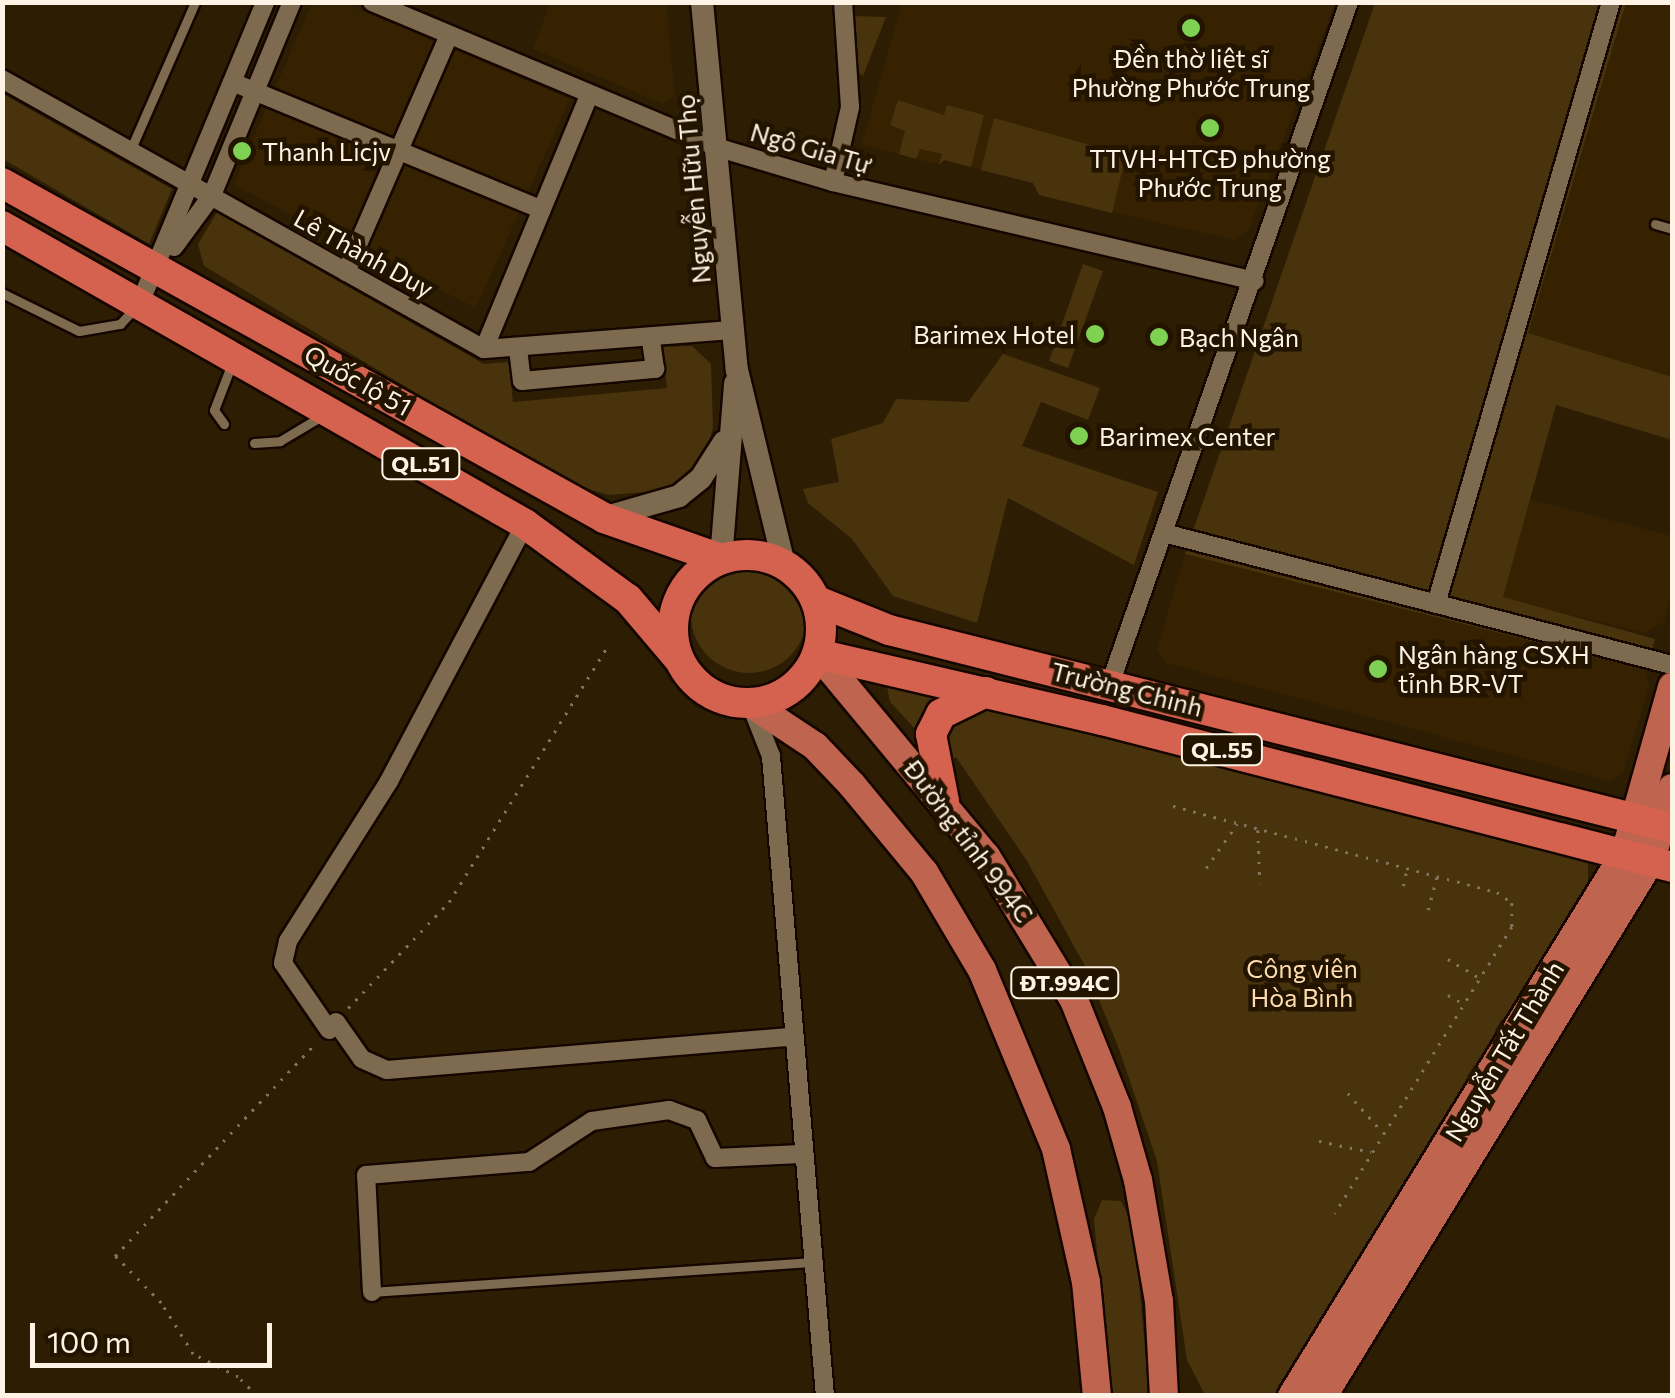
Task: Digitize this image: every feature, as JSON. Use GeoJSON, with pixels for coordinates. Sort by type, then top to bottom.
{"type":"FeatureCollection","features":[{"type":"Feature","properties":{"kind":"highway","name":"Quốc lộ 51"},"geometry":{"type":"LineString","coordinates":[[2,183],[604,518],[721,559]]}},
{"type":"Feature","properties":{"kind":"highway","name":"Quốc lộ 51"},"geometry":{"type":"LineString","coordinates":[[2,226],[525,524],[628,600],[678,658]]}},
{"type":"Feature","properties":{"kind":"highway"},"geometry":{"type":"LineString","coordinates":[[753,554],[784,564],[817,601],[818,654],[783,694],[750,703],[715,696],[678,658],[672,628],[678,600],[695,575],[721,559],[753,554]]}},
{"type":"Feature","properties":{"kind":"highway","name":"Trường Chinh"},"geometry":{"type":"LineString","coordinates":[[817,601],[889,630],[1656,823]]}},
{"type":"Feature","properties":{"kind":"highway","name":"Trường Chinh"},"geometry":{"type":"LineString","coordinates":[[818,654],[986,692],[1649,860]]}},
{"type":"Feature","properties":{"kind":"highway"},"geometry":{"type":"LineString","coordinates":[[944,801],[932,734],[941,714],[986,692]]}},
{"type":"Feature","properties":{"kind":"main road","name":"Đường tỉnh 994C"},"geometry":{"type":"LineString","coordinates":[[818,654],[944,801],[1041,939],[1111,1090],[1149,1230],[1170,1390]]}},
{"type":"Feature","properties":{"kind":"main road","name":"Nguyễn Tất Thành"},"geometry":{"type":"LineString","coordinates":[[1323,1396],[1649,860],[1672,687]]}},
{"type":"Feature","properties":{"kind":"main road","name":"ĐT.994C"},"geometry":{"type":"LineString","coordinates":[[750,703],[814,746],[852,785],[924,872],[982,970],[1056,1148],[1086,1282],[1097,1396]]}},
{"type":"Feature","properties":{"kind":"main road","name":"Nguyễn Tất Thành"},"geometry":{"type":"LineString","coordinates":[[1656,823],[1672,788]]}},
{"type":"Feature","properties":{"kind":"main road","name":"Nguyễn Tất Thành"},"geometry":{"type":"LineString","coordinates":[[1292,1396],[1649,860]]}},
{"type":"Feature","properties":{"kind":"street"},"geometry":{"type":"LineString","coordinates":[[159,268],[265,2]]}},
{"type":"Feature","properties":{"kind":"street"},"geometry":{"type":"LineString","coordinates":[[140,303],[159,268],[212,195],[292,2]]}},
{"type":"Feature","properties":{"kind":"street","name":"Ngô Gia Tự"},"geometry":{"type":"LineString","coordinates":[[372,2],[719,148],[833,182],[1255,282]]}},
{"type":"Feature","properties":{"kind":"street","name":"Nguyễn Hữu Thọ"},"geometry":{"type":"LineString","coordinates":[[702,2],[719,148],[737,370],[784,564]]}},
{"type":"Feature","properties":{"kind":"street"},"geometry":{"type":"LineString","coordinates":[[833,182],[850,107],[843,2]]}},
{"type":"Feature","properties":{"kind":"street"},"geometry":{"type":"LineString","coordinates":[[1110,684],[1255,282],[1350,2]]}},
{"type":"Feature","properties":{"kind":"street"},"geometry":{"type":"LineString","coordinates":[[1436,604],[1611,2]]}},
{"type":"Feature","properties":{"kind":"street"},"geometry":{"type":"LineString","coordinates":[[346,272],[403,154],[449,36]]}},
{"type":"Feature","properties":{"kind":"street","name":"Lê Thành Duy"},"geometry":{"type":"LineString","coordinates":[[2,79],[484,348],[518,349],[732,330]]}},
{"type":"Feature","properties":{"kind":"street"},"geometry":{"type":"LineString","coordinates":[[232,82],[542,210]]}},
{"type":"Feature","properties":{"kind":"street"},"geometry":{"type":"LineString","coordinates":[[484,348],[590,96]]}},
{"type":"Feature","properties":{"kind":"street"},"geometry":{"type":"LineString","coordinates":[[518,349],[522,381],[655,370],[650,339]]}},
{"type":"Feature","properties":{"kind":"street","name":"Nguyễn Hữu Thọ"},"geometry":{"type":"LineString","coordinates":[[721,559],[737,370]]}},
{"type":"Feature","properties":{"kind":"street"},"geometry":{"type":"LineString","coordinates":[[604,518],[680,496],[716,459],[730,430]]}},
{"type":"Feature","properties":{"kind":"street"},"geometry":{"type":"LineString","coordinates":[[525,524],[389,781],[288,941],[283,963],[362,1059],[387,1070],[790,1036]]}},
{"type":"Feature","properties":{"kind":"street"},"geometry":{"type":"LineString","coordinates":[[1164,533],[1672,665]]}},
{"type":"Feature","properties":{"kind":"street"},"geometry":{"type":"LineString","coordinates":[[750,703],[771,756],[800,1154],[815,1262],[826,1396]]}},
{"type":"Feature","properties":{"kind":"street"},"geometry":{"type":"LineString","coordinates":[[372,1292],[366,1175],[529,1162],[592,1120],[669,1110],[696,1120],[715,1158],[800,1154]]}},
{"type":"Feature","properties":{"kind":"lane"},"geometry":{"type":"LineString","coordinates":[[129,152],[195,2]]}},
{"type":"Feature","properties":{"kind":"lane"},"geometry":{"type":"LineString","coordinates":[[1655,224],[1672,229]]}},
{"type":"Feature","properties":{"kind":"lane"},"geometry":{"type":"LineString","coordinates":[[2,293],[79,331],[120,324],[140,303]]}},
{"type":"Feature","properties":{"kind":"lane"},"geometry":{"type":"LineString","coordinates":[[224,424],[214,410],[235,356]]}},
{"type":"Feature","properties":{"kind":"lane"},"geometry":{"type":"LineString","coordinates":[[254,443],[280,441],[330,411]]}},
{"type":"Feature","properties":{"kind":"lane"},"geometry":{"type":"LineString","coordinates":[[372,1292],[815,1262]]}},
{"type":"Feature","properties":{"kind":"path"},"geometry":{"type":"LineString","coordinates":[[257,1396],[238,1377],[192,1354],[161,1303],[114,1256],[449,902],[606,650]]}},
{"type":"Feature","properties":{"kind":"path"},"geometry":{"type":"LineString","coordinates":[[1172,806],[1496,892],[1512,903],[1512,927],[1336,1214]]}},
{"type":"Feature","properties":{"kind":"path"},"geometry":{"type":"LineString","coordinates":[[1206,868],[1238,823]]}},
{"type":"Feature","properties":{"kind":"path"},"geometry":{"type":"LineString","coordinates":[[1258,828],[1260,883]]}},
{"type":"Feature","properties":{"kind":"path"},"geometry":{"type":"LineString","coordinates":[[1404,886],[1407,868]]}},
{"type":"Feature","properties":{"kind":"path"},"geometry":{"type":"LineString","coordinates":[[1428,910],[1438,876]]}},
{"type":"Feature","properties":{"kind":"path"},"geometry":{"type":"LineString","coordinates":[[1448,958],[1480,978]]}},
{"type":"Feature","properties":{"kind":"path"},"geometry":{"type":"LineString","coordinates":[[1448,995],[1464,1004]]}},
{"type":"Feature","properties":{"kind":"path"},"geometry":{"type":"LineString","coordinates":[[1348,1093],[1384,1134]]}},
{"type":"Feature","properties":{"kind":"path"},"geometry":{"type":"LineString","coordinates":[[1318,1141],[1373,1153]]}},
{"type":"Feature","properties":{"kind":"shaded area"},"geometry":{"type":"Polygon","coordinates":[[[312,3],[344,3],[570,99],[476,308],[233,185],[312,3]]]}},
{"type":"Feature","properties":{"kind":"shaded area"},"geometry":{"type":"Polygon","coordinates":[[[550,3],[666,3],[675,96],[663,104],[533,49],[550,3]]]}},
{"type":"Feature","properties":{"kind":"shaded area"},"geometry":{"type":"Polygon","coordinates":[[[902,3],[1335,3],[1249,229],[1235,240],[1039,195],[1033,183],[944,160],[939,165],[862,144],[902,3]]]}},
{"type":"Feature","properties":{"kind":"shaded area"},"geometry":{"type":"Polygon","coordinates":[[[1626,3],[1672,3],[1672,377],[1528,333],[1626,3]]]}},
{"type":"Feature","properties":{"kind":"shaded area"},"geometry":{"type":"Polygon","coordinates":[[[1525,498],[1672,536],[1672,593],[1664,622],[1645,633],[1502,598],[1525,498]]]}},
{"type":"Feature","properties":{"kind":"shaded area"},"geometry":{"type":"Polygon","coordinates":[[[1185,554],[1646,670],[1649,687],[1623,773],[1609,781],[1166,663],[1157,650],[1185,554]]]}},
{"type":"Feature","properties":{"kind":"green space"},"geometry":{"type":"Polygon","coordinates":[[[1375,3],[1626,3],[1528,333],[1672,377],[1672,440],[1556,405],[1503,597],[1655,639],[1646,670],[1185,554],[1375,3]]]}},
{"type":"Feature","properties":{"kind":"green space"},"geometry":{"type":"Polygon","coordinates":[[[853,16],[886,17],[863,76],[859,73],[853,16]]]}},
{"type":"Feature","properties":{"kind":"green space"},"geometry":{"type":"Polygon","coordinates":[[[3,94],[172,189],[149,244],[3,159],[3,94]]]}},
{"type":"Feature","properties":{"kind":"green space"},"geometry":{"type":"Polygon","coordinates":[[[898,100],[944,115],[947,105],[984,115],[971,167],[944,160],[939,165],[942,154],[920,149],[916,159],[899,154],[905,131],[890,125],[898,100]]]}},
{"type":"Feature","properties":{"kind":"green space"},"geometry":{"type":"Polygon","coordinates":[[[994,118],[1126,155],[1112,213],[1039,195],[1033,183],[981,170],[994,118]]]}},
{"type":"Feature","properties":{"kind":"green space"},"geometry":{"type":"Polygon","coordinates":[[[217,212],[484,364],[509,362],[513,402],[667,388],[662,347],[692,346],[711,364],[713,428],[706,452],[671,490],[609,495],[567,483],[204,266],[198,244],[217,212]]]}},
{"type":"Feature","properties":{"kind":"green space"},"geometry":{"type":"Polygon","coordinates":[[[1083,264],[1103,271],[1068,368],[1049,361],[1083,264]]]}},
{"type":"Feature","properties":{"kind":"green space"},"geometry":{"type":"Polygon","coordinates":[[[1003,354],[1100,388],[1088,420],[1041,402],[1022,446],[1158,492],[1134,565],[1008,498],[977,623],[893,596],[852,539],[808,503],[803,489],[839,482],[831,439],[883,423],[896,399],[968,402],[1003,354]]]}},
{"type":"Feature","properties":{"kind":"green space"},"geometry":{"type":"Polygon","coordinates":[[[749,557],[771,562],[790,574],[802,593],[807,615],[802,637],[790,656],[771,668],[749,673],[727,668],[708,656],[696,637],[691,615],[696,593],[708,574],[727,562],[749,557]]]}},
{"type":"Feature","properties":{"kind":"green space"},"geometry":{"type":"Polygon","coordinates":[[[886,681],[946,690],[917,731],[890,702],[886,681]]]}},
{"type":"Feature","properties":{"kind":"green space","name":"Công viên Hòa Bình"},"geometry":{"type":"Polygon","coordinates":[[[971,699],[1566,850],[1588,862],[1588,883],[1540,973],[1281,1395],[1205,1395],[1187,1360],[1157,1161],[1119,1049],[1086,968],[1027,861],[956,757],[948,763],[939,725],[971,699]]]}},
{"type":"Feature","properties":{"kind":"green space"},"geometry":{"type":"Polygon","coordinates":[[[1102,1200],[1121,1201],[1134,1226],[1149,1395],[1110,1395],[1094,1219],[1102,1200]]]}},
{"type":"Feature","properties":{"kind":"place","name":"Đền thờ liệt sĩ Phường Phước Trung"},"geometry":{"type":"Point","coordinates":[1191,28]}},
{"type":"Feature","properties":{"kind":"place","name":"TTVH-HTCĐ phường Phước Trung"},"geometry":{"type":"Point","coordinates":[1210,128]}},
{"type":"Feature","properties":{"kind":"place","name":"Thanh Licjv"},"geometry":{"type":"Point","coordinates":[242,151]}},
{"type":"Feature","properties":{"kind":"place","name":"Barimex Hotel"},"geometry":{"type":"Point","coordinates":[1095,334]}},
{"type":"Feature","properties":{"kind":"place","name":"Bạch Ngân"},"geometry":{"type":"Point","coordinates":[1159,337]}},
{"type":"Feature","properties":{"kind":"place","name":"Barimex Center"},"geometry":{"type":"Point","coordinates":[1079,436]}},
{"type":"Feature","properties":{"kind":"place","name":"Ngân hàng CSXH tỉnh BR-VT"},"geometry":{"type":"Point","coordinates":[1378,669]}}]}
